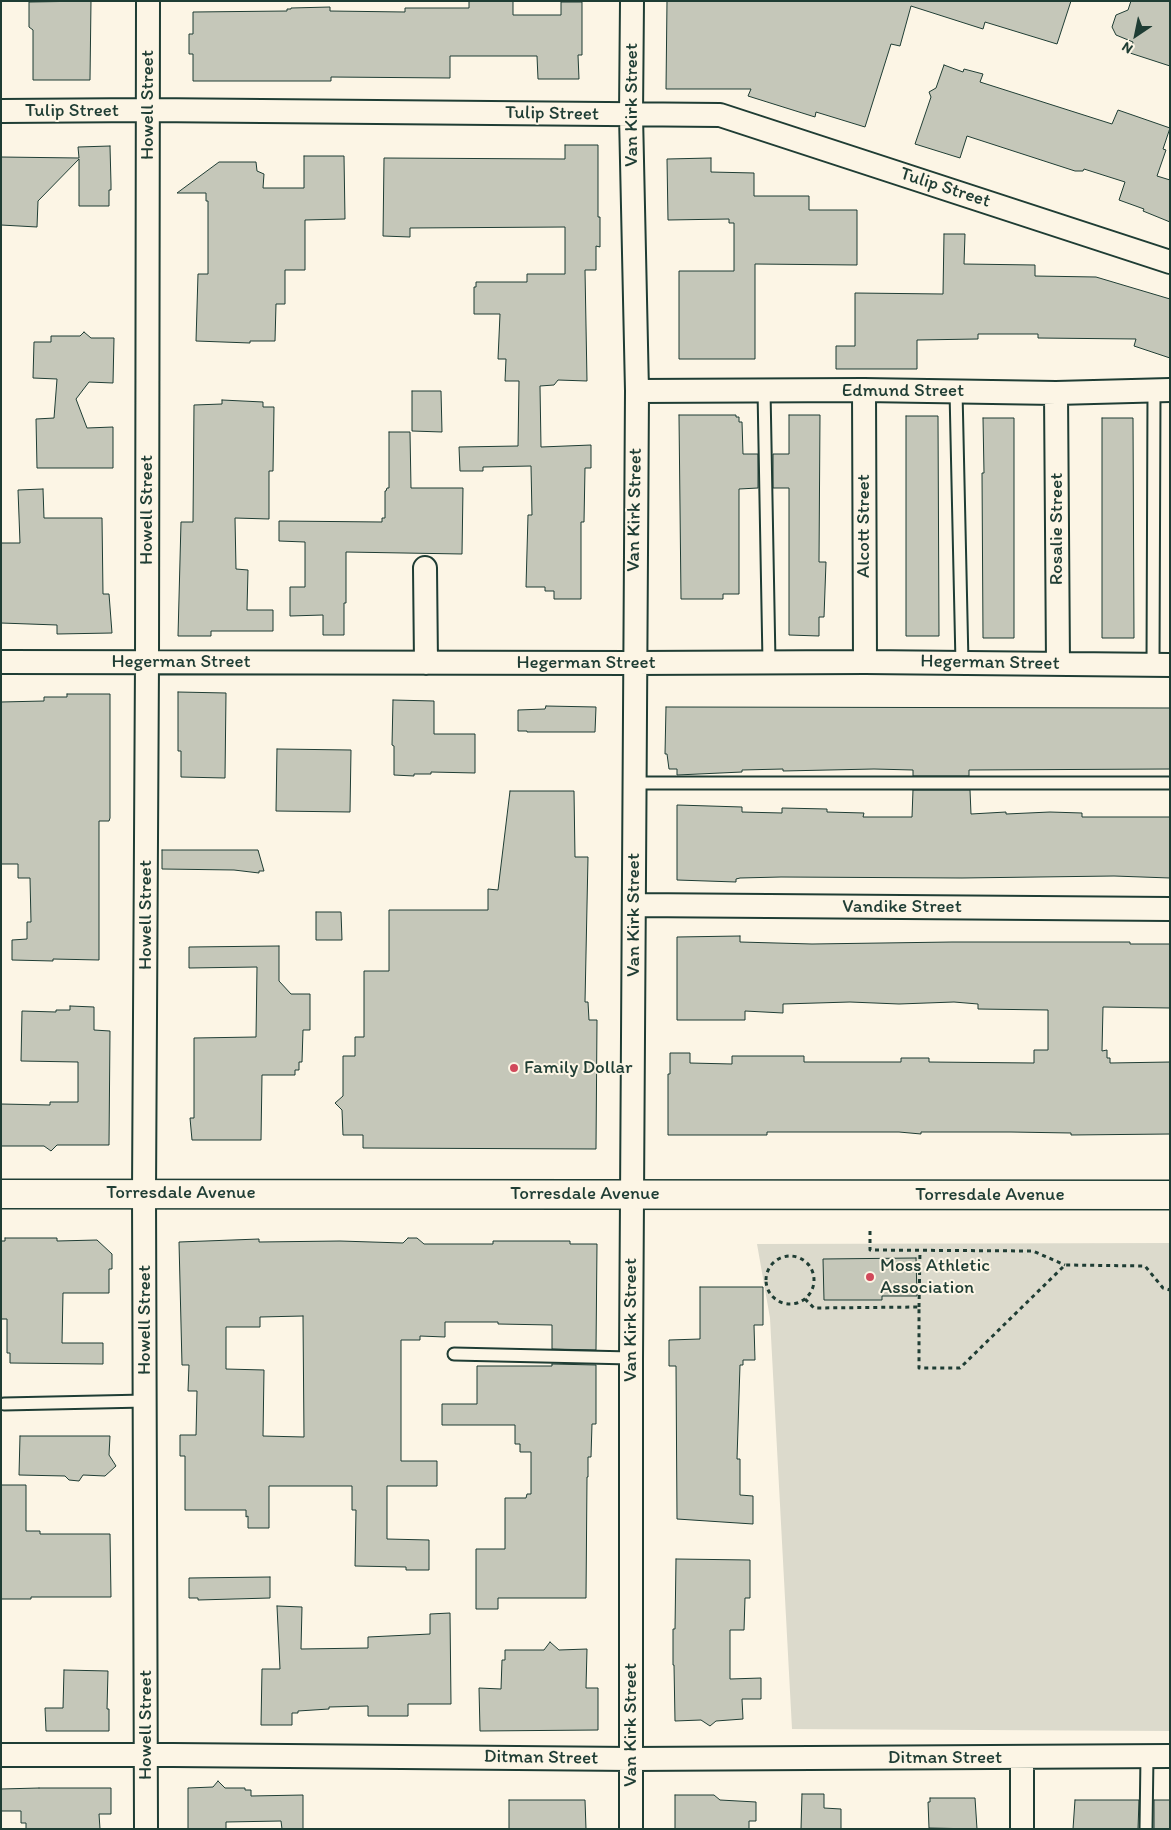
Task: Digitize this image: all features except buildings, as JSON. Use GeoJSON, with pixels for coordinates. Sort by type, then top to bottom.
{"type":"FeatureCollection","features":[{"type":"Feature","properties":{"kind":"street","name":"Howell Street"},"geometry":{"type":"LineString","coordinates":[[146,1829],[144,1193],[148,1]]}},
{"type":"Feature","properties":{"kind":"street","name":"Van Kirk Street"},"geometry":{"type":"LineString","coordinates":[[631,1829],[631,1358],[636,391],[632,1]]}},
{"type":"Feature","properties":{"kind":"street","name":"Tulip Street"},"geometry":{"type":"LineString","coordinates":[[1,111],[148,110],[720,115],[1170,262]]}},
{"type":"Feature","properties":{"kind":"street","name":"Edmund Street"},"geometry":{"type":"LineString","coordinates":[[636,391],[864,390],[1056,393],[1162,390]]}},
{"type":"Feature","properties":{"kind":"street","name":"Alcott Street"},"geometry":{"type":"LineString","coordinates":[[864,390],[865,662]]}},
{"type":"Feature","properties":{"kind":"street","name":"Rosalie Street"},"geometry":{"type":"LineString","coordinates":[[1056,393],[1058,664]]}},
{"type":"Feature","properties":{"kind":"street"},"geometry":{"type":"LineString","coordinates":[[426,568],[426,663]]}},
{"type":"Feature","properties":{"kind":"street","name":"Hegerman Street"},"geometry":{"type":"LineString","coordinates":[[1,662],[865,662],[1161,665]]}},
{"type":"Feature","properties":{"kind":"street","name":"Vandike Street"},"geometry":{"type":"LineString","coordinates":[[634,905],[1170,909]]}},
{"type":"Feature","properties":{"kind":"street","name":"Torresdale Avenue"},"geometry":{"type":"LineString","coordinates":[[1,1194],[1170,1195]]}},
{"type":"Feature","properties":{"kind":"street","name":"Ditman Street"},"geometry":{"type":"LineString","coordinates":[[1,1755],[631,1759],[1170,1756]]}},
{"type":"Feature","properties":{"kind":"street"},"geometry":{"type":"LineString","coordinates":[[1022,1758],[1022,1829]]}},
{"type":"Feature","properties":{"kind":"lane"},"geometry":{"type":"LineString","coordinates":[[764,390],[768,662]]}},
{"type":"Feature","properties":{"kind":"lane"},"geometry":{"type":"LineString","coordinates":[[1161,665],[1162,390]]}},
{"type":"Feature","properties":{"kind":"lane"},"geometry":{"type":"LineString","coordinates":[[956,391],[962,663]]}},
{"type":"Feature","properties":{"kind":"lane"},"geometry":{"type":"LineString","coordinates":[[634,782],[1170,783]]}},
{"type":"Feature","properties":{"kind":"lane"},"geometry":{"type":"LineString","coordinates":[[454,1354],[631,1358]]}},
{"type":"Feature","properties":{"kind":"lane"},"geometry":{"type":"LineString","coordinates":[[4,1404],[145,1402]]}},
{"type":"Feature","properties":{"kind":"lane"},"geometry":{"type":"LineString","coordinates":[[1146,1829],[1147,1756]]}},
{"type":"Feature","properties":{"kind":"path"},"geometry":{"type":"LineString","coordinates":[[870,1231],[870,1250],[1033,1251],[1065,1265],[1145,1266],[1163,1288],[1170,1290]]}},
{"type":"Feature","properties":{"kind":"path"},"geometry":{"type":"LineString","coordinates":[[920,1251],[919,1368],[960,1368],[1065,1265]]}},
{"type":"Feature","properties":{"kind":"path"},"geometry":{"type":"LineString","coordinates":[[794,1257],[808,1264],[814,1278],[810,1294],[805,1300],[790,1305],[782,1303],[770,1293],[766,1286],[766,1278],[773,1263],[779,1259],[794,1257]]}},
{"type":"Feature","properties":{"kind":"path"},"geometry":{"type":"LineString","coordinates":[[805,1300],[814,1308],[919,1307]]}},
{"type":"Feature","properties":{"kind":"shaded area"},"geometry":{"type":"Polygon","coordinates":[[[1170,1243],[1170,1731],[792,1729],[770,1318],[757,1244],[1170,1243]]]}},
{"type":"Feature","properties":{"kind":"place","name":"Family Dollar"},"geometry":{"type":"Point","coordinates":[514,1068]}},
{"type":"Feature","properties":{"kind":"place","name":"Moss Athletic Association"},"geometry":{"type":"Point","coordinates":[870,1277]}}]}
